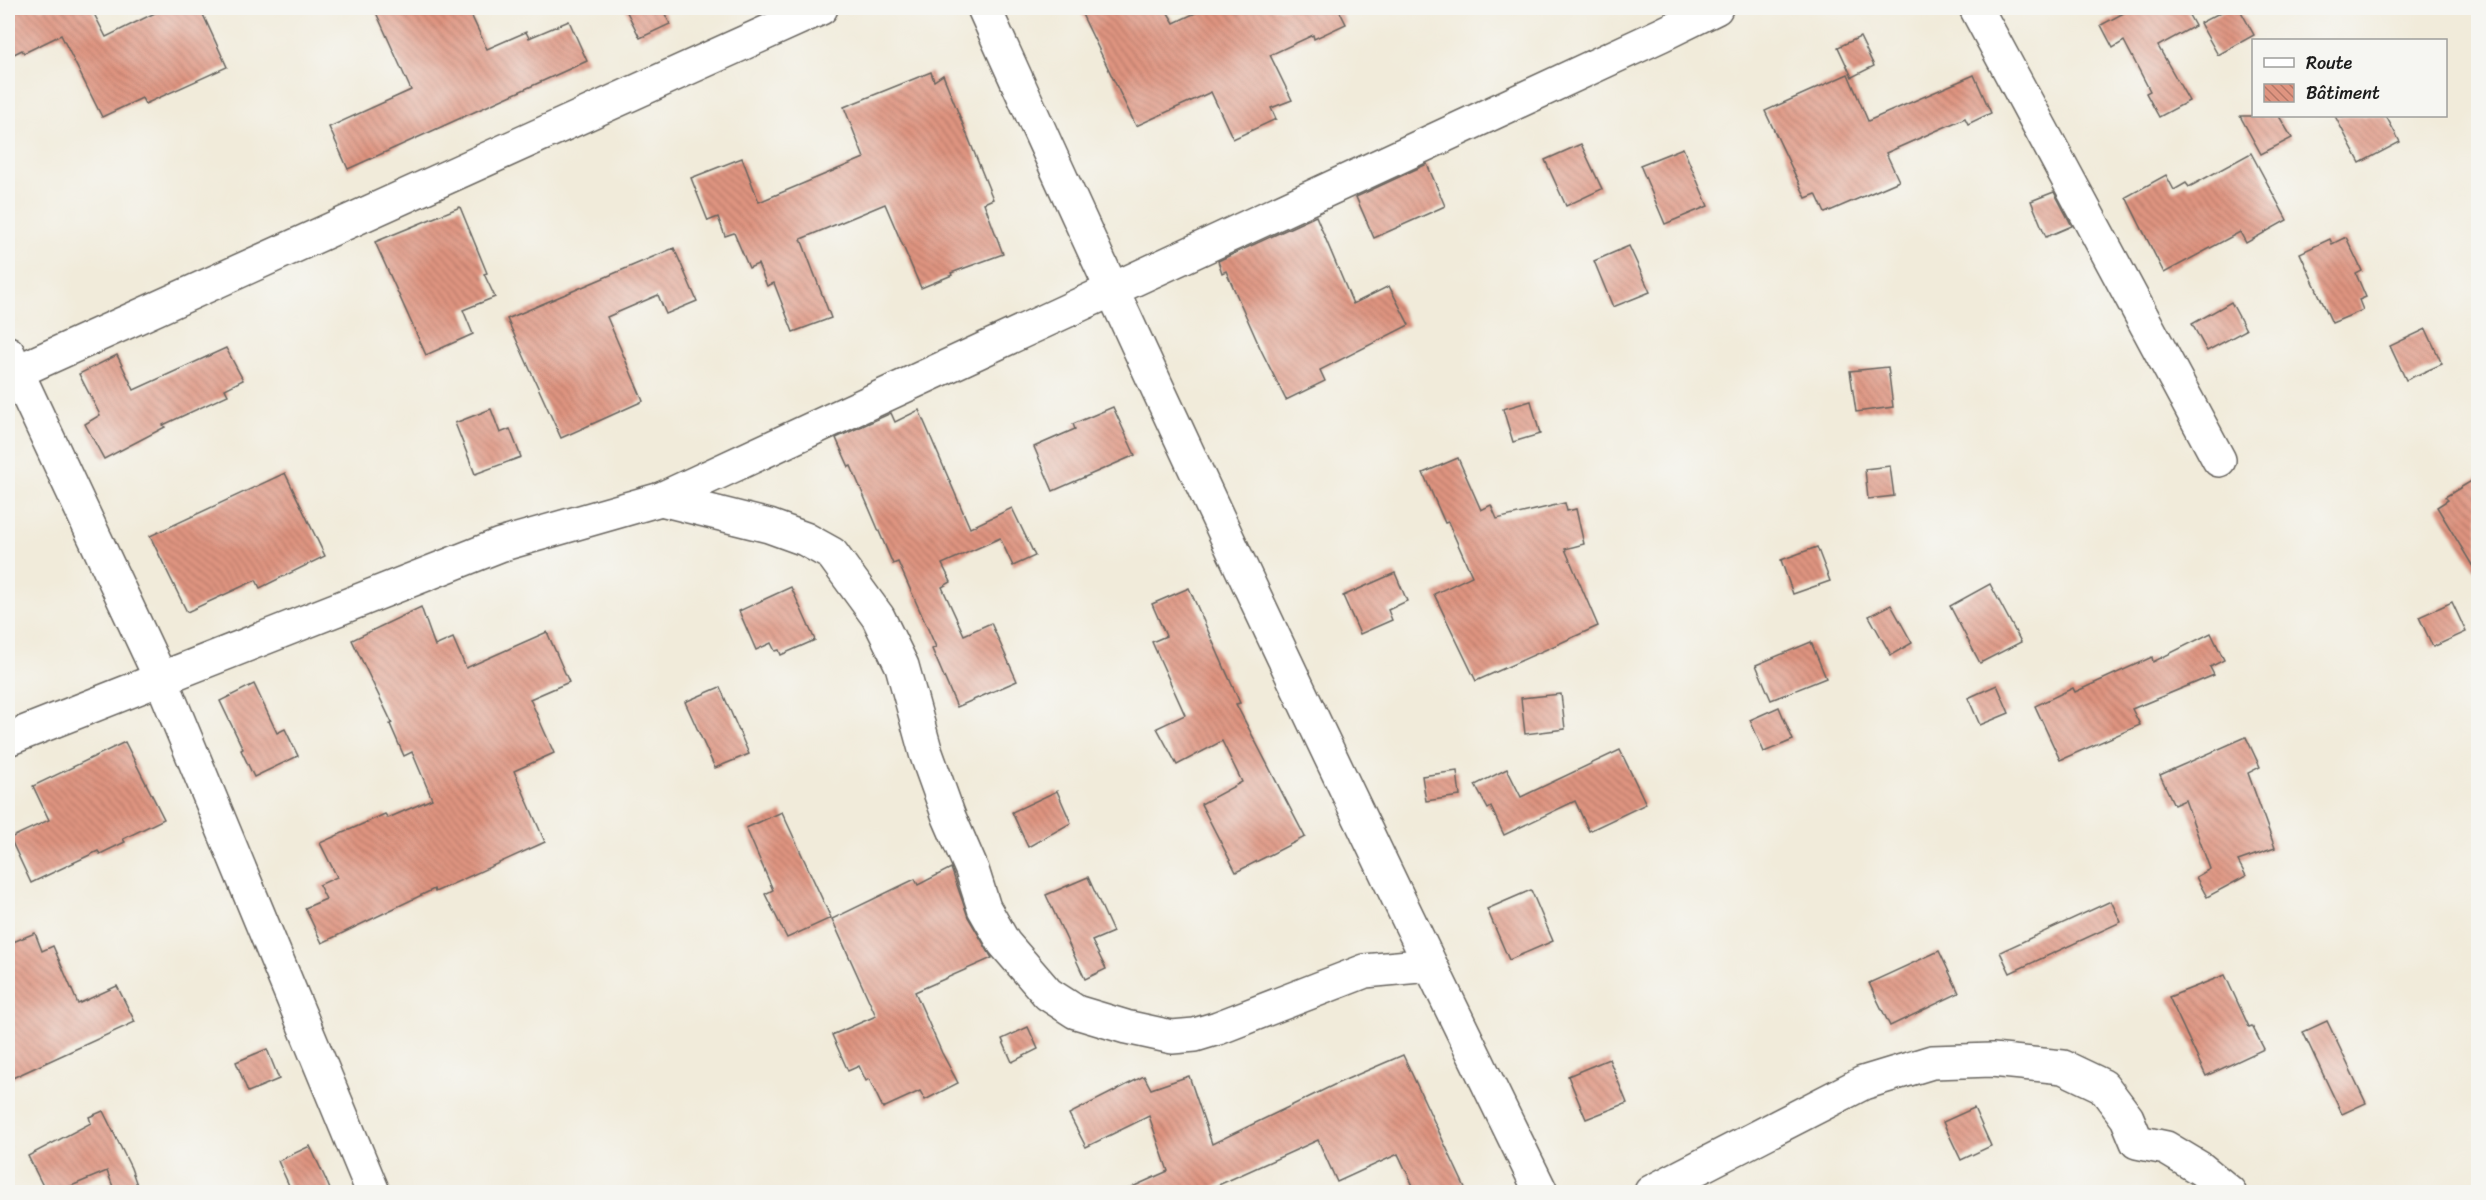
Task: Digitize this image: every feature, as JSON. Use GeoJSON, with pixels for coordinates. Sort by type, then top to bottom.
{"type":"FeatureCollection","features":[{"type":"Feature","properties":{"kind":"street"},"geometry":{"type":"LineString","coordinates":[[373,1192],[161,679],[12,362],[821,8]]}},
{"type":"Feature","properties":{"kind":"street"},"geometry":{"type":"LineString","coordinates":[[984,8],[1111,290],[1430,966],[1541,1192]]}},
{"type":"Feature","properties":{"kind":"street"},"geometry":{"type":"LineString","coordinates":[[8,739],[500,545],[661,499],[1716,8]]}},
{"type":"Feature","properties":{"kind":"street"},"geometry":{"type":"LineString","coordinates":[[1976,8],[2219,460]]}},
{"type":"Feature","properties":{"kind":"street"},"geometry":{"type":"LineString","coordinates":[[661,499],[768,526],[806,539],[832,554],[878,617],[903,666],[926,753],[949,817],[972,870],[984,908],[1004,944],[1048,994],[1076,1012],[1126,1027],[1172,1036],[1195,1035],[1365,972],[1430,966]]}},
{"type":"Feature","properties":{"kind":"street"},"geometry":{"type":"LineString","coordinates":[[1651,1192],[1863,1083],[1932,1062],[1992,1059],[2063,1067],[2103,1086],[2127,1118],[2138,1142],[2166,1148],[2201,1169],[2229,1192]]}},
{"type":"Feature","properties":{"kind":"building"},"geometry":{"type":"Polygon","coordinates":[[[8,8],[91,8],[106,37],[165,8],[200,8],[227,67],[145,104],[142,98],[102,117],[61,35],[24,53],[22,50],[8,57],[8,8]]]}},
{"type":"Feature","properties":{"kind":"building"},"geometry":{"type":"Polygon","coordinates":[[[374,8],[468,8],[487,49],[526,32],[529,38],[569,21],[587,61],[348,169],[329,127],[411,90],[374,8]]]}},
{"type":"Feature","properties":{"kind":"building"},"geometry":{"type":"Polygon","coordinates":[[[625,8],[662,8],[670,24],[640,38],[625,8]]]}},
{"type":"Feature","properties":{"kind":"building"},"geometry":{"type":"Polygon","coordinates":[[[1079,8],[1165,8],[1174,23],[1206,8],[1338,8],[1346,24],[1314,39],[1313,35],[1270,55],[1292,100],[1271,108],[1276,119],[1233,139],[1211,92],[1136,126],[1079,8]]]}},
{"type":"Feature","properties":{"kind":"building"},"geometry":{"type":"Polygon","coordinates":[[[2133,8],[2185,8],[2195,26],[2158,46],[2189,101],[2159,117],[2146,93],[2150,91],[2124,41],[2113,48],[2101,25],[2133,8]]]}},
{"type":"Feature","properties":{"kind":"building"},"geometry":{"type":"Polygon","coordinates":[[[2229,8],[2239,8],[2254,35],[2218,55],[2200,23],[2229,8]]]}},
{"type":"Feature","properties":{"kind":"building"},"geometry":{"type":"Polygon","coordinates":[[[1860,37],[1874,66],[1852,77],[1838,47],[1860,37]]]}},
{"type":"Feature","properties":{"kind":"building"},"geometry":{"type":"Polygon","coordinates":[[[931,72],[934,81],[943,75],[993,199],[984,203],[1003,254],[951,273],[952,275],[921,288],[885,204],[801,239],[831,318],[793,332],[774,283],[767,286],[758,264],[749,268],[734,233],[725,236],[718,217],[708,221],[691,178],[742,158],[759,202],[864,158],[844,107],[931,72]]]}},
{"type":"Feature","properties":{"kind":"building"},"geometry":{"type":"Polygon","coordinates":[[[1848,74],[1868,121],[1974,75],[1991,113],[1968,124],[1965,118],[1886,153],[1899,181],[1825,213],[1816,194],[1806,198],[1765,111],[1848,74]]]}},
{"type":"Feature","properties":{"kind":"building"},"geometry":{"type":"Polygon","coordinates":[[[2240,116],[2280,117],[2292,138],[2261,154],[2240,116]]]}},
{"type":"Feature","properties":{"kind":"building"},"geometry":{"type":"Polygon","coordinates":[[[2336,117],[2387,117],[2400,142],[2360,163],[2336,117]]]}},
{"type":"Feature","properties":{"kind":"building"},"geometry":{"type":"Polygon","coordinates":[[[1581,144],[1602,189],[1566,206],[1545,160],[1581,144]]]}},
{"type":"Feature","properties":{"kind":"building"},"geometry":{"type":"Polygon","coordinates":[[[1683,148],[1708,206],[1665,224],[1640,165],[1683,148]]]}},
{"type":"Feature","properties":{"kind":"building"},"geometry":{"type":"Polygon","coordinates":[[[2251,153],[2287,220],[2246,243],[2240,232],[2164,273],[2126,197],[2166,175],[2174,190],[2186,183],[2189,187],[2251,153]]]}},
{"type":"Feature","properties":{"kind":"building"},"geometry":{"type":"Polygon","coordinates":[[[1427,164],[1445,206],[1374,238],[1356,197],[1427,164]]]}},
{"type":"Feature","properties":{"kind":"building"},"geometry":{"type":"Polygon","coordinates":[[[2054,192],[2072,226],[2046,237],[2031,201],[2054,192]]]}},
{"type":"Feature","properties":{"kind":"building"},"geometry":{"type":"Polygon","coordinates":[[[460,207],[487,273],[484,274],[495,297],[463,310],[473,334],[426,355],[375,242],[460,207]]]}},
{"type":"Feature","properties":{"kind":"building"},"geometry":{"type":"Polygon","coordinates":[[[1316,216],[1353,304],[1389,286],[1409,325],[1320,370],[1325,381],[1286,400],[1226,271],[1222,273],[1218,261],[1316,216]]]}},
{"type":"Feature","properties":{"kind":"building"},"geometry":{"type":"Polygon","coordinates":[[[2346,237],[2362,271],[2356,274],[2366,297],[2359,300],[2363,310],[2332,323],[2300,253],[2330,239],[2332,244],[2346,237]]]}},
{"type":"Feature","properties":{"kind":"building"},"geometry":{"type":"Polygon","coordinates":[[[1629,246],[1650,292],[1613,307],[1594,261],[1629,246]]]}},
{"type":"Feature","properties":{"kind":"building"},"geometry":{"type":"Polygon","coordinates":[[[674,248],[697,301],[666,314],[658,295],[607,317],[643,401],[561,438],[507,319],[674,248]]]}},
{"type":"Feature","properties":{"kind":"building"},"geometry":{"type":"Polygon","coordinates":[[[2231,302],[2246,330],[2207,351],[2192,324],[2231,302]]]}},
{"type":"Feature","properties":{"kind":"building"},"geometry":{"type":"Polygon","coordinates":[[[2426,329],[2442,364],[2406,380],[2390,346],[2426,329]]]}},
{"type":"Feature","properties":{"kind":"building"},"geometry":{"type":"Polygon","coordinates":[[[226,348],[243,380],[225,389],[228,395],[163,425],[165,427],[104,459],[85,424],[100,415],[79,374],[117,355],[134,390],[226,348]]]}},
{"type":"Feature","properties":{"kind":"building"},"geometry":{"type":"Polygon","coordinates":[[[1888,367],[1893,407],[1856,412],[1850,371],[1888,367]]]}},
{"type":"Feature","properties":{"kind":"building"},"geometry":{"type":"Polygon","coordinates":[[[1531,401],[1540,434],[1513,442],[1503,409],[1531,401]]]}},
{"type":"Feature","properties":{"kind":"building"},"geometry":{"type":"Polygon","coordinates":[[[1113,407],[1135,455],[1053,491],[1034,447],[1075,429],[1073,424],[1113,407]]]}},
{"type":"Feature","properties":{"kind":"building"},"geometry":{"type":"Polygon","coordinates":[[[491,409],[500,433],[510,429],[521,457],[475,474],[455,423],[491,409]]]}},
{"type":"Feature","properties":{"kind":"building"},"geometry":{"type":"Polygon","coordinates":[[[919,410],[970,528],[1012,508],[1035,556],[1013,566],[1000,538],[942,564],[951,582],[942,587],[964,635],[991,623],[1017,681],[957,707],[932,649],[936,647],[898,562],[893,564],[851,466],[849,467],[836,438],[891,413],[895,422],[919,410]]]}},
{"type":"Feature","properties":{"kind":"building"},"geometry":{"type":"Polygon","coordinates":[[[1458,458],[1481,510],[1491,505],[1497,519],[1565,503],[1567,511],[1576,509],[1584,544],[1565,549],[1598,626],[1476,681],[1434,594],[1472,576],[1423,473],[1458,458]]]}},
{"type":"Feature","properties":{"kind":"building"},"geometry":{"type":"Polygon","coordinates":[[[1890,466],[1894,496],[1868,499],[1865,469],[1890,466]]]}},
{"type":"Feature","properties":{"kind":"building"},"geometry":{"type":"Polygon","coordinates":[[[285,473],[325,556],[260,588],[256,580],[187,612],[150,536],[285,473]]]}},
{"type":"Feature","properties":{"kind":"building"},"geometry":{"type":"Polygon","coordinates":[[[2478,477],[2478,575],[2437,507],[2448,500],[2445,497],[2478,477]]]}},
{"type":"Feature","properties":{"kind":"building"},"geometry":{"type":"Polygon","coordinates":[[[1817,547],[1830,581],[1793,594],[1781,560],[1817,547]]]}},
{"type":"Feature","properties":{"kind":"building"},"geometry":{"type":"Polygon","coordinates":[[[1395,573],[1407,601],[1388,610],[1392,620],[1360,634],[1343,596],[1395,573]]]}},
{"type":"Feature","properties":{"kind":"building"},"geometry":{"type":"Polygon","coordinates":[[[1990,584],[2021,642],[1980,663],[1950,606],[1990,584]]]}},
{"type":"Feature","properties":{"kind":"building"},"geometry":{"type":"Polygon","coordinates":[[[791,587],[815,640],[781,655],[779,650],[775,651],[771,643],[756,650],[739,611],[791,587]]]}},
{"type":"Feature","properties":{"kind":"building"},"geometry":{"type":"Polygon","coordinates":[[[1189,588],[1240,703],[1236,704],[1305,837],[1236,872],[1201,804],[1242,782],[1222,741],[1177,765],[1157,728],[1185,715],[1152,642],[1166,636],[1152,604],[1189,588]]]}},
{"type":"Feature","properties":{"kind":"building"},"geometry":{"type":"Polygon","coordinates":[[[2452,602],[2466,632],[2433,647],[2419,617],[2452,602]]]}},
{"type":"Feature","properties":{"kind":"building"},"geometry":{"type":"Polygon","coordinates":[[[1891,605],[1912,643],[1891,655],[1869,616],[1891,605]]]}},
{"type":"Feature","properties":{"kind":"building"},"geometry":{"type":"Polygon","coordinates":[[[421,607],[435,646],[453,638],[466,668],[547,632],[569,682],[530,699],[554,753],[514,771],[545,842],[435,892],[434,889],[322,943],[305,908],[326,899],[319,885],[337,877],[320,843],[385,814],[388,818],[432,799],[412,752],[404,756],[390,724],[392,723],[352,640],[421,607]]]}},
{"type":"Feature","properties":{"kind":"building"},"geometry":{"type":"Polygon","coordinates":[[[2211,633],[2224,660],[2210,667],[2214,675],[2132,709],[2140,725],[2060,760],[2035,706],[2073,688],[2075,692],[2152,657],[2153,662],[2211,633]]]}},
{"type":"Feature","properties":{"kind":"building"},"geometry":{"type":"Polygon","coordinates":[[[1811,642],[1826,678],[1771,700],[1756,665],[1811,642]]]}},
{"type":"Feature","properties":{"kind":"building"},"geometry":{"type":"Polygon","coordinates":[[[254,684],[277,733],[285,729],[298,756],[254,777],[220,701],[254,684]]]}},
{"type":"Feature","properties":{"kind":"building"},"geometry":{"type":"Polygon","coordinates":[[[1997,685],[2009,713],[1980,725],[1968,698],[1997,685]]]}},
{"type":"Feature","properties":{"kind":"building"},"geometry":{"type":"Polygon","coordinates":[[[720,687],[749,754],[715,768],[685,702],[720,687]]]}},
{"type":"Feature","properties":{"kind":"building"},"geometry":{"type":"Polygon","coordinates":[[[1561,694],[1565,729],[1525,734],[1521,698],[1561,694]]]}},
{"type":"Feature","properties":{"kind":"building"},"geometry":{"type":"Polygon","coordinates":[[[1779,707],[1793,740],[1764,752],[1750,720],[1779,707]]]}},
{"type":"Feature","properties":{"kind":"building"},"geometry":{"type":"Polygon","coordinates":[[[2246,737],[2260,767],[2248,773],[2275,848],[2238,861],[2246,876],[2207,897],[2196,877],[2210,869],[2185,800],[2174,805],[2160,775],[2246,737]]]}},
{"type":"Feature","properties":{"kind":"building"},"geometry":{"type":"Polygon","coordinates":[[[125,742],[164,819],[123,839],[125,842],[100,854],[98,851],[31,883],[10,838],[49,820],[33,786],[125,742]]]}},
{"type":"Feature","properties":{"kind":"building"},"geometry":{"type":"Polygon","coordinates":[[[1620,750],[1646,804],[1589,831],[1575,801],[1504,835],[1491,807],[1488,809],[1475,785],[1507,769],[1521,797],[1620,750]]]}},
{"type":"Feature","properties":{"kind":"building"},"geometry":{"type":"Polygon","coordinates":[[[1457,771],[1460,796],[1426,801],[1422,776],[1457,771]]]}},
{"type":"Feature","properties":{"kind":"building"},"geometry":{"type":"Polygon","coordinates":[[[1057,791],[1071,823],[1028,847],[1012,812],[1057,791]]]}},
{"type":"Feature","properties":{"kind":"building"},"geometry":{"type":"Polygon","coordinates":[[[782,812],[831,918],[787,938],[765,894],[773,890],[746,828],[782,812]]]}},
{"type":"Feature","properties":{"kind":"building"},"geometry":{"type":"Polygon","coordinates":[[[951,868],[968,917],[992,958],[915,992],[958,1083],[925,1100],[920,1091],[883,1108],[869,1079],[866,1081],[859,1066],[848,1071],[832,1035],[876,1016],[832,919],[915,879],[918,885],[951,868]]]}},
{"type":"Feature","properties":{"kind":"building"},"geometry":{"type":"Polygon","coordinates":[[[1088,877],[1113,932],[1092,941],[1106,969],[1085,979],[1046,895],[1088,877]]]}},
{"type":"Feature","properties":{"kind":"building"},"geometry":{"type":"Polygon","coordinates":[[[1531,890],[1553,941],[1509,960],[1487,909],[1531,890]]]}},
{"type":"Feature","properties":{"kind":"building"},"geometry":{"type":"Polygon","coordinates":[[[2111,901],[2121,922],[2010,973],[2000,952],[2111,901]]]}},
{"type":"Feature","properties":{"kind":"building"},"geometry":{"type":"Polygon","coordinates":[[[35,933],[42,951],[53,946],[78,1004],[117,986],[135,1022],[8,1080],[8,944],[35,933]]]}},
{"type":"Feature","properties":{"kind":"building"},"geometry":{"type":"Polygon","coordinates":[[[1939,951],[1959,993],[1890,1026],[1869,983],[1939,951]]]}},
{"type":"Feature","properties":{"kind":"building"},"geometry":{"type":"Polygon","coordinates":[[[2225,975],[2249,1027],[2252,1026],[2264,1049],[2206,1076],[2169,997],[2225,975]]]}},
{"type":"Feature","properties":{"kind":"building"},"geometry":{"type":"Polygon","coordinates":[[[2327,1021],[2366,1103],[2342,1114],[2303,1032],[2327,1021]]]}},
{"type":"Feature","properties":{"kind":"building"},"geometry":{"type":"Polygon","coordinates":[[[1028,1027],[1038,1049],[1012,1062],[1002,1039],[1028,1027]]]}},
{"type":"Feature","properties":{"kind":"building"},"geometry":{"type":"Polygon","coordinates":[[[267,1049],[279,1079],[248,1092],[236,1062],[267,1049]]]}},
{"type":"Feature","properties":{"kind":"building"},"geometry":{"type":"Polygon","coordinates":[[[1403,1055],[1467,1192],[1416,1192],[1398,1154],[1337,1182],[1318,1140],[1203,1192],[1121,1192],[1168,1171],[1149,1116],[1086,1147],[1069,1114],[1144,1076],[1151,1089],[1189,1076],[1212,1144],[1338,1083],[1403,1055]]]}},
{"type":"Feature","properties":{"kind":"building"},"geometry":{"type":"Polygon","coordinates":[[[1609,1059],[1627,1103],[1586,1119],[1568,1076],[1609,1059]]]}},
{"type":"Feature","properties":{"kind":"building"},"geometry":{"type":"Polygon","coordinates":[[[1974,1108],[1991,1146],[1961,1160],[1943,1122],[1974,1108]]]}},
{"type":"Feature","properties":{"kind":"building"},"geometry":{"type":"Polygon","coordinates":[[[103,1111],[131,1168],[138,1188],[115,1192],[107,1171],[57,1192],[46,1192],[28,1156],[91,1123],[89,1117],[103,1111]]]}},
{"type":"Feature","properties":{"kind":"building"},"geometry":{"type":"Polygon","coordinates":[[[310,1146],[331,1192],[292,1192],[278,1161],[310,1146]]]}}]}
